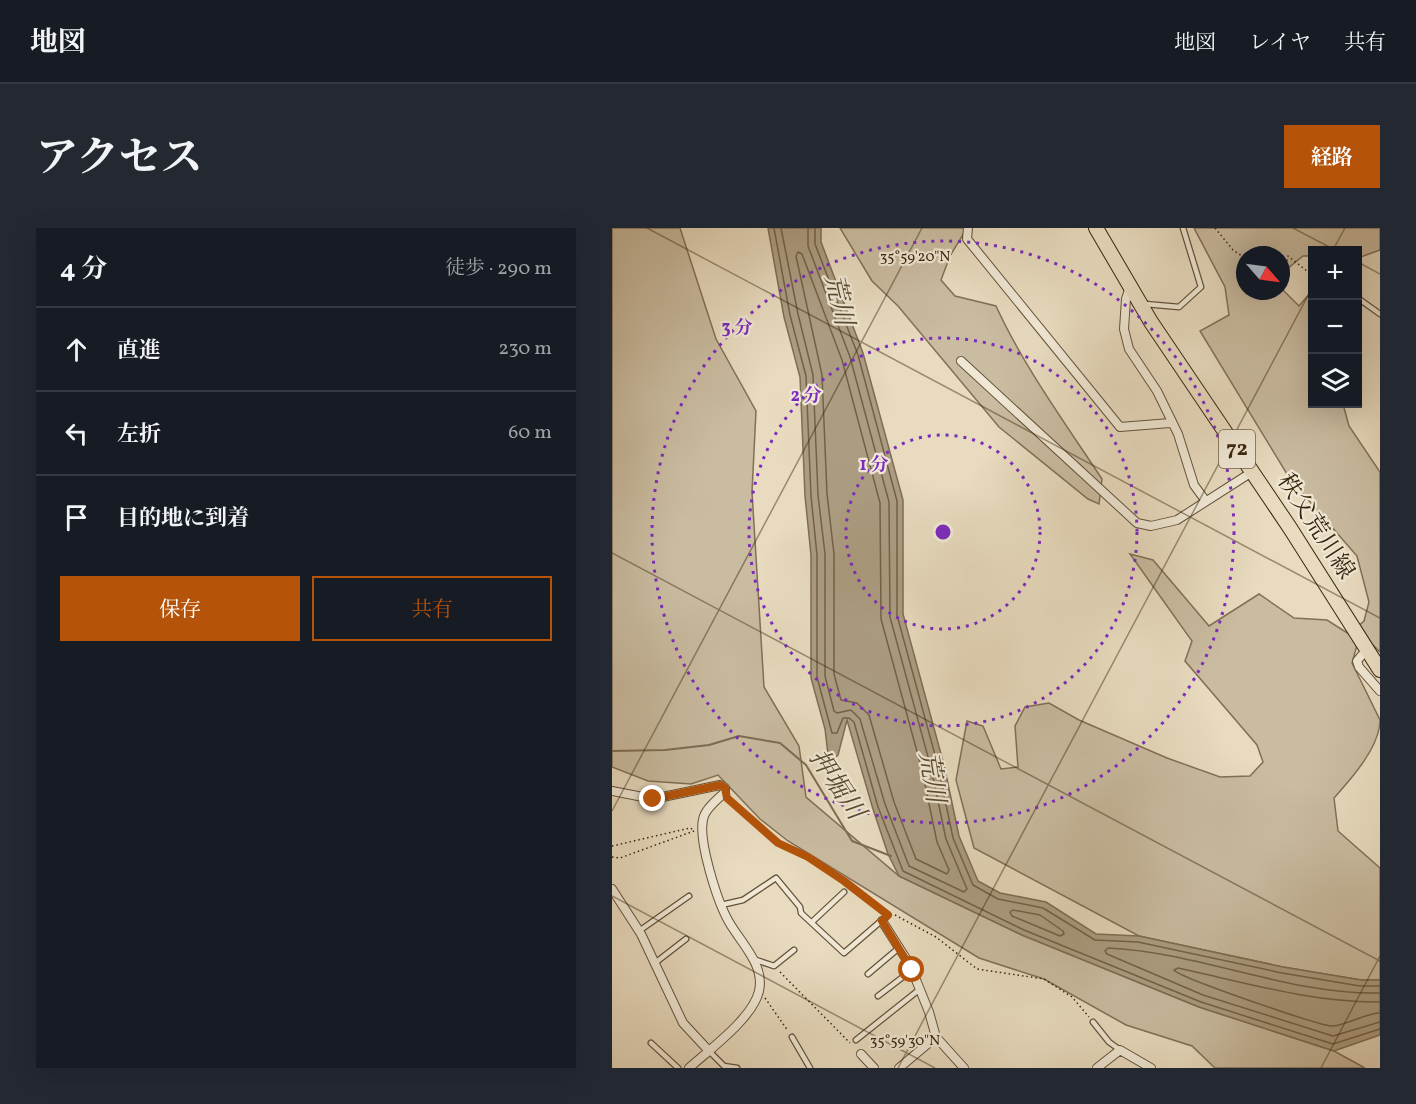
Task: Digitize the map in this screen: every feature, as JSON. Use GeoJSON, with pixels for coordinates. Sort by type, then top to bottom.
{"type":"FeatureCollection","features":[{"type":"Feature","properties":{"kind":"main road","name":"秩父荒川線"},"geometry":{"type":"LineString","coordinates":[[1096,228],[1140,304],[1380,670]]}},
{"type":"Feature","properties":{"kind":"street"},"geometry":{"type":"LineString","coordinates":[[968,228],[967,239],[1120,427],[1170,423]]}},
{"type":"Feature","properties":{"kind":"street"},"geometry":{"type":"LineString","coordinates":[[1130,287],[1126,299],[1124,328],[1129,349],[1157,391],[1170,423],[1178,434],[1194,485],[1205,500]]}},
{"type":"Feature","properties":{"kind":"street"},"geometry":{"type":"LineString","coordinates":[[961,362],[1137,523],[1151,526],[1177,520],[1252,472]]}},
{"type":"Feature","properties":{"kind":"street"},"geometry":{"type":"LineString","coordinates":[[1367,649],[1357,661],[1359,667],[1380,691]]}},
{"type":"Feature","properties":{"kind":"street"},"geometry":{"type":"LineString","coordinates":[[612,791],[653,799],[720,785],[725,788],[724,792],[704,813],[702,822],[705,850],[728,921],[753,959],[761,977],[759,993],[746,1013],[689,1068]]}},
{"type":"Feature","properties":{"kind":"street"},"geometry":{"type":"LineString","coordinates":[[612,889],[639,931],[683,1023],[709,1051]]}},
{"type":"Feature","properties":{"kind":"street"},"geometry":{"type":"LineString","coordinates":[[885,918],[912,970],[936,1037],[964,1068]]}},
{"type":"Feature","properties":{"kind":"street"},"geometry":{"type":"LineString","coordinates":[[899,1068],[936,1037]]}},
{"type":"Feature","properties":{"kind":"street"},"geometry":{"type":"LineString","coordinates":[[1097,1068],[1120,1050],[1150,1068]]}},
{"type":"Feature","properties":{"kind":"street"},"geometry":{"type":"LineString","coordinates":[[861,1054],[874,1068]]}},
{"type":"Feature","properties":{"kind":"lane"},"geometry":{"type":"LineString","coordinates":[[1140,304],[1179,307],[1201,287],[1183,228]]}},
{"type":"Feature","properties":{"kind":"lane"},"geometry":{"type":"LineString","coordinates":[[1360,300],[1380,314]]}},
{"type":"Feature","properties":{"kind":"lane"},"geometry":{"type":"LineString","coordinates":[[721,905],[742,900],[776,878],[800,907],[801,913],[844,953],[885,918]]}},
{"type":"Feature","properties":{"kind":"lane"},"geometry":{"type":"LineString","coordinates":[[812,922],[844,892]]}},
{"type":"Feature","properties":{"kind":"lane"},"geometry":{"type":"LineString","coordinates":[[639,931],[688,896]]}},
{"type":"Feature","properties":{"kind":"lane"},"geometry":{"type":"LineString","coordinates":[[655,963],[686,939]]}},
{"type":"Feature","properties":{"kind":"lane"},"geometry":{"type":"LineString","coordinates":[[868,974],[900,947]]}},
{"type":"Feature","properties":{"kind":"lane"},"geometry":{"type":"LineString","coordinates":[[753,959],[774,966],[794,950]]}},
{"type":"Feature","properties":{"kind":"lane"},"geometry":{"type":"LineString","coordinates":[[878,996],[912,970]]}},
{"type":"Feature","properties":{"kind":"lane"},"geometry":{"type":"LineString","coordinates":[[856,1040],[920,989]]}},
{"type":"Feature","properties":{"kind":"lane"},"geometry":{"type":"LineString","coordinates":[[1093,1022],[1109,1042],[1120,1050]]}},
{"type":"Feature","properties":{"kind":"lane"},"geometry":{"type":"LineString","coordinates":[[792,1037],[810,1068]]}},
{"type":"Feature","properties":{"kind":"lane"},"geometry":{"type":"LineString","coordinates":[[651,1043],[678,1068]]}},
{"type":"Feature","properties":{"kind":"lane"},"geometry":{"type":"LineString","coordinates":[[709,1051],[724,1067],[737,1068]]}},
{"type":"Feature","properties":{"kind":"lane"},"geometry":{"type":"LineString","coordinates":[[1131,1068],[1138,1059]]}},
{"type":"Feature","properties":{"kind":"path"},"geometry":{"type":"LineString","coordinates":[[1215,228],[1236,252]]}},
{"type":"Feature","properties":{"kind":"path"},"geometry":{"type":"LineString","coordinates":[[1290,258],[1308,272]]}},
{"type":"Feature","properties":{"kind":"path"},"geometry":{"type":"LineString","coordinates":[[724,792],[747,819],[778,843],[808,857],[844,881],[885,918],[898,915],[936,937],[977,969],[1044,979],[1072,997],[1093,1022]]}},
{"type":"Feature","properties":{"kind":"path"},"geometry":{"type":"LineString","coordinates":[[612,846],[690,828],[695,831],[620,858],[612,857]]}},
{"type":"Feature","properties":{"kind":"path"},"geometry":{"type":"LineString","coordinates":[[774,966],[861,1054]]}},
{"type":"Feature","properties":{"kind":"path"},"geometry":{"type":"LineString","coordinates":[[759,993],[792,1037]]}},
{"type":"Feature","properties":{"kind":"shaded area"},"geometry":{"type":"Polygon","coordinates":[[[612,228],[680,228],[716,339],[756,411],[752,492],[764,687],[799,746],[806,797],[899,876],[1022,935],[1199,1007],[1334,1051],[1365,1068],[1215,1068],[1192,1046],[1126,1025],[1044,979],[979,958],[788,841],[760,819],[718,775],[691,784],[648,781],[612,767],[612,228]]]}},
{"type":"Feature","properties":{"kind":"shaded area"},"geometry":{"type":"Polygon","coordinates":[[[840,228],[967,228],[950,256],[941,280],[955,296],[996,306],[1032,373],[1102,479],[1099,504],[1088,499],[999,427],[898,306],[872,281],[840,228]]]}},
{"type":"Feature","properties":{"kind":"shaded area"},"geometry":{"type":"Polygon","coordinates":[[[1194,228],[1380,228],[1380,250],[1362,257],[1362,246],[1308,246],[1308,256],[1303,256],[1290,267],[1290,246],[1236,246],[1236,300],[1290,300],[1290,297],[1299,306],[1308,296],[1308,408],[1344,408],[1349,426],[1380,472],[1380,652],[1373,645],[1357,645],[1352,663],[1380,720],[1379,730],[1370,752],[1334,798],[1338,831],[1380,868],[1380,980],[1361,980],[1283,967],[1139,936],[974,848],[956,780],[967,721],[983,726],[1001,769],[1018,767],[1015,726],[1025,707],[1049,703],[1079,720],[1167,758],[1220,777],[1250,776],[1263,762],[1257,745],[1185,661],[1192,641],[1130,554],[1153,560],[1209,626],[1259,594],[1294,618],[1327,620],[1349,634],[1364,621],[1369,602],[1357,556],[1290,479],[1200,331],[1229,315],[1225,287],[1194,228]]]}},
{"type":"Feature","properties":{"kind":"water","name":"荒川"},"geometry":{"type":"Polygon","coordinates":[[[768,228],[821,228],[821,242],[863,353],[903,500],[903,614],[944,765],[959,836],[978,881],[1000,893],[1046,902],[1096,934],[1139,936],[1283,967],[1361,980],[1380,980],[1380,1035],[1334,1051],[1199,1007],[1022,935],[899,876],[888,854],[873,809],[847,720],[838,755],[829,763],[825,729],[811,678],[811,555],[805,496],[800,377],[784,317],[768,228]]]}},
{"type":"Feature","properties":{"kind":"waterway","name":"押堀川"},"geometry":{"type":"LineString","coordinates":[[612,751],[665,750],[709,745],[739,736],[780,743],[806,765],[852,841],[891,856]]}},
{"type":"Feature","properties":{"kind":"route"},"geometry":{"type":"LineString","coordinates":[[653,799],[720,785],[725,788],[727,798],[747,819],[770,834],[778,843],[808,857],[844,881],[888,915],[882,921],[912,970]]}}]}
